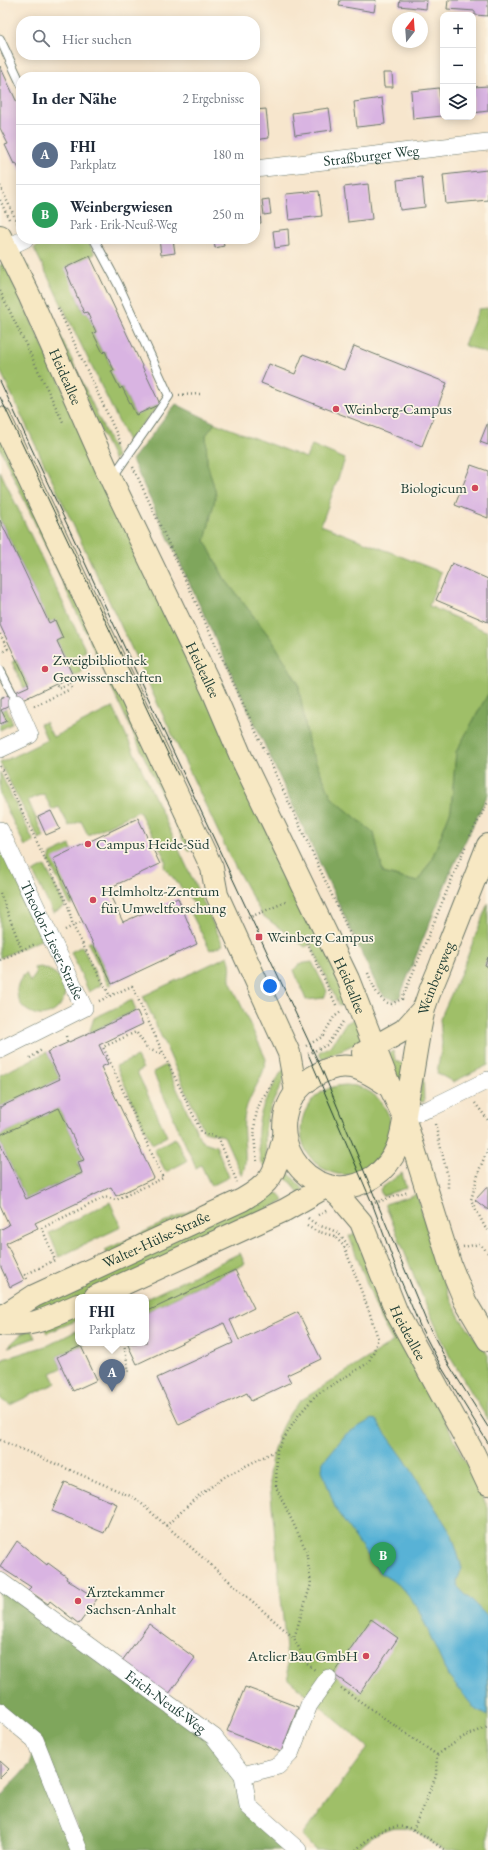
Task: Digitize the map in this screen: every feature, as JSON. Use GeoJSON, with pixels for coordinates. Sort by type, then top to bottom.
{"type":"FeatureCollection","features":[{"type":"Feature","properties":{"kind":"main road","name":"Heideallee"},"geometry":{"type":"LineString","coordinates":[[8,244],[111,479],[214,691],[242,759],[348,979],[376,1047],[382,1081]]}},
{"type":"Feature","properties":{"kind":"main road"},"geometry":{"type":"LineString","coordinates":[[0,418],[212,868],[217,896],[290,1057],[296,1092]]}},
{"type":"Feature","properties":{"kind":"main road","name":"Weinbergweg"},"geometry":{"type":"LineString","coordinates":[[404,1117],[424,1008],[488,845]]}},
{"type":"Feature","properties":{"kind":"main road"},"geometry":{"type":"LineString","coordinates":[[404,1117],[398,1148],[393,1158],[380,1172],[369,1179],[354,1184],[326,1186],[311,1178],[304,1172],[292,1154],[284,1136],[283,1127],[286,1111],[296,1092],[307,1081],[317,1074],[376,1047],[404,1030],[424,1008]]}},
{"type":"Feature","properties":{"kind":"main road"},"geometry":{"type":"LineString","coordinates":[[337,1066],[357,1068],[382,1081],[404,1117],[451,1267],[465,1301],[488,1340]]}},
{"type":"Feature","properties":{"kind":"main road","name":"Walter-Hülse-Straße"},"geometry":{"type":"LineString","coordinates":[[0,1318],[34,1296],[242,1200],[262,1188],[273,1174],[284,1136]]}},
{"type":"Feature","properties":{"kind":"main road","name":"Heideallee"},"geometry":{"type":"LineString","coordinates":[[326,1186],[339,1196],[361,1222],[397,1313],[410,1340],[471,1448],[488,1484]]}},
{"type":"Feature","properties":{"kind":"main road","name":"Walter-Hülse-Straße"},"geometry":{"type":"LineString","coordinates":[[102,1294],[300,1203],[326,1186]]}},
{"type":"Feature","properties":{"kind":"main road"},"geometry":{"type":"LineString","coordinates":[[0,1324],[19,1326],[37,1323],[75,1305]]}},
{"type":"Feature","properties":{"kind":"street","name":"Straßburger Weg"},"geometry":{"type":"LineString","coordinates":[[260,168],[488,142]]}},
{"type":"Feature","properties":{"kind":"street"},"geometry":{"type":"LineString","coordinates":[[0,749],[30,735],[19,702]]}},
{"type":"Feature","properties":{"kind":"street","name":"Theodor-Lieser-Straße"},"geometry":{"type":"LineString","coordinates":[[0,830],[84,1008],[0,1050]]}},
{"type":"Feature","properties":{"kind":"street"},"geometry":{"type":"LineString","coordinates":[[404,1117],[431,1108],[488,1080]]}},
{"type":"Feature","properties":{"kind":"street","name":"Erich-Neuß-Weg"},"geometry":{"type":"LineString","coordinates":[[0,1581],[214,1737],[243,1775],[248,1806],[298,1850]]}},
{"type":"Feature","properties":{"kind":"street"},"geometry":{"type":"LineString","coordinates":[[243,1775],[278,1766],[290,1754],[309,1705],[328,1678]]}},
{"type":"Feature","properties":{"kind":"street"},"geometry":{"type":"LineString","coordinates":[[0,1711],[35,1740],[79,1850]]}},
{"type":"Feature","properties":{"kind":"lane"},"geometry":{"type":"LineString","coordinates":[[0,39],[16,73]]}},
{"type":"Feature","properties":{"kind":"lane"},"geometry":{"type":"LineString","coordinates":[[97,244],[118,284],[169,396],[111,479]]}},
{"type":"Feature","properties":{"kind":"lane"},"geometry":{"type":"LineString","coordinates":[[0,670],[19,702]]}},
{"type":"Feature","properties":{"kind":"path"},"geometry":{"type":"LineString","coordinates":[[0,186],[16,220]]}},
{"type":"Feature","properties":{"kind":"path"},"geometry":{"type":"LineString","coordinates":[[56,304],[357,950]]}},
{"type":"Feature","properties":{"kind":"path"},"geometry":{"type":"LineString","coordinates":[[169,396],[201,394]]}},
{"type":"Feature","properties":{"kind":"path"},"geometry":{"type":"LineString","coordinates":[[0,634],[9,648],[0,653]]}},
{"type":"Feature","properties":{"kind":"path"},"geometry":{"type":"LineString","coordinates":[[19,702],[73,688],[71,683],[58,688],[56,684]]}},
{"type":"Feature","properties":{"kind":"path"},"geometry":{"type":"LineString","coordinates":[[0,766],[68,906],[73,926],[110,996],[132,986],[202,1133],[218,1137],[238,1184]]}},
{"type":"Feature","properties":{"kind":"path"},"geometry":{"type":"LineString","coordinates":[[367,972],[380,998],[391,1004],[397,1002],[404,994],[458,863],[488,802]]}},
{"type":"Feature","properties":{"kind":"path"},"geometry":{"type":"LineString","coordinates":[[0,893],[22,950]]}},
{"type":"Feature","properties":{"kind":"path"},"geometry":{"type":"LineString","coordinates":[[230,925],[288,901]]}},
{"type":"Feature","properties":{"kind":"path"},"geometry":{"type":"LineString","coordinates":[[0,960],[50,937]]}},
{"type":"Feature","properties":{"kind":"path"},"geometry":{"type":"LineString","coordinates":[[290,1057],[327,1045],[342,1022],[348,1017],[362,1011]]}},
{"type":"Feature","properties":{"kind":"path"},"geometry":{"type":"LineString","coordinates":[[273,1174],[257,1164],[254,1134],[260,1103],[272,1082],[277,1068],[316,1039],[322,1037],[334,1017],[340,1013]]}},
{"type":"Feature","properties":{"kind":"path"},"geometry":{"type":"LineString","coordinates":[[34,1296],[25,1275],[55,1260],[42,1228],[105,1197],[116,1200],[163,1178],[103,1047],[136,1032],[148,1049],[164,1055]]}},
{"type":"Feature","properties":{"kind":"path"},"geometry":{"type":"LineString","coordinates":[[482,1112],[488,1120]]}},
{"type":"Feature","properties":{"kind":"path"},"geometry":{"type":"LineString","coordinates":[[488,1148],[480,1168],[471,1200],[488,1230]]}},
{"type":"Feature","properties":{"kind":"path"},"geometry":{"type":"LineString","coordinates":[[372,1203],[411,1191]]}},
{"type":"Feature","properties":{"kind":"path"},"geometry":{"type":"LineString","coordinates":[[300,1203],[309,1219],[315,1224],[335,1230],[340,1234],[352,1253]]}},
{"type":"Feature","properties":{"kind":"path"},"geometry":{"type":"LineString","coordinates":[[294,1638],[311,1584],[306,1550],[276,1487],[277,1450],[297,1417],[316,1395],[368,1363],[378,1338],[344,1246],[334,1236],[316,1231],[307,1226]]}},
{"type":"Feature","properties":{"kind":"path"},"geometry":{"type":"LineString","coordinates":[[473,1245],[480,1244],[488,1253]]}},
{"type":"Feature","properties":{"kind":"path"},"geometry":{"type":"LineString","coordinates":[[124,1346],[129,1373]]}},
{"type":"Feature","properties":{"kind":"path"},"geometry":{"type":"LineString","coordinates":[[0,1440],[135,1498],[294,1638],[307,1664],[437,1755]]}},
{"type":"Feature","properties":{"kind":"path"},"geometry":{"type":"LineString","coordinates":[[166,1526],[197,1497],[226,1476],[277,1450]]}},
{"type":"Feature","properties":{"kind":"path"},"geometry":{"type":"LineString","coordinates":[[437,1755],[463,1737],[488,1727]]}},
{"type":"Feature","properties":{"kind":"path"},"geometry":{"type":"LineString","coordinates":[[414,1830],[436,1776],[437,1755]]}},
{"type":"Feature","properties":{"kind":"path"},"geometry":{"type":"LineString","coordinates":[[356,1850],[367,1838],[390,1828],[402,1827],[414,1830],[445,1850]]}},
{"type":"Feature","properties":{"kind":"green space"},"geometry":{"type":"Polygon","coordinates":[[[42,244],[90,244],[95,254],[65,268],[78,295],[76,296],[84,313],[87,312],[96,332],[93,333],[102,352],[105,352],[120,389],[122,387],[135,415],[160,404],[128,441],[34,248],[42,244]]]}},
{"type":"Feature","properties":{"kind":"green space"},"geometry":{"type":"Polygon","coordinates":[[[4,263],[351,1001],[339,1006],[311,944],[305,947],[262,915],[231,859],[0,370],[0,265],[4,263]]]}},
{"type":"Feature","properties":{"kind":"green space"},"geometry":{"type":"Polygon","coordinates":[[[28,266],[117,457],[114,460],[24,268],[28,266]]]}},
{"type":"Feature","properties":{"kind":"green space"},"geometry":{"type":"Polygon","coordinates":[[[488,308],[488,354],[464,345],[479,309],[488,308]]]}},
{"type":"Feature","properties":{"kind":"green space"},"geometry":{"type":"Polygon","coordinates":[[[176,404],[215,423],[206,435],[207,463],[216,494],[205,541],[224,578],[272,640],[298,683],[309,747],[332,798],[374,833],[383,873],[417,882],[431,861],[451,810],[456,752],[488,694],[488,794],[450,873],[399,998],[394,1000],[384,996],[377,986],[132,460],[176,404]]]}},
{"type":"Feature","properties":{"kind":"green space"},"geometry":{"type":"Polygon","coordinates":[[[215,423],[306,458],[312,445],[345,459],[321,525],[441,572],[429,606],[488,632],[488,694],[456,752],[451,810],[431,861],[417,882],[383,873],[374,833],[332,798],[309,747],[298,683],[272,640],[224,578],[205,541],[216,494],[207,463],[206,435],[215,423]]]}},
{"type":"Feature","properties":{"kind":"green space"},"geometry":{"type":"Polygon","coordinates":[[[0,436],[185,833],[190,851],[188,851],[0,448],[0,436]]]}},
{"type":"Feature","properties":{"kind":"green space"},"geometry":{"type":"Polygon","coordinates":[[[0,471],[86,651],[74,657],[82,672],[73,676],[57,641],[63,638],[55,621],[49,623],[0,520],[0,471]]]}},
{"type":"Feature","properties":{"kind":"green space"},"geometry":{"type":"Polygon","coordinates":[[[17,660],[29,686],[24,688],[12,662],[17,660]]]}},
{"type":"Feature","properties":{"kind":"green space"},"geometry":{"type":"Polygon","coordinates":[[[113,707],[223,945],[210,950],[190,911],[194,903],[164,867],[166,861],[154,836],[148,829],[139,811],[88,835],[81,821],[69,826],[59,807],[52,810],[44,794],[28,800],[44,837],[39,839],[0,763],[47,740],[40,724],[45,722],[53,737],[113,707]]]}},
{"type":"Feature","properties":{"kind":"green space"},"geometry":{"type":"Polygon","coordinates":[[[6,708],[12,721],[11,724],[0,730],[0,724],[6,721],[1,710],[6,708]]]}},
{"type":"Feature","properties":{"kind":"green space"},"geometry":{"type":"Polygon","coordinates":[[[0,772],[34,842],[25,846],[0,795],[0,772]]]}},
{"type":"Feature","properties":{"kind":"green space"},"geometry":{"type":"Polygon","coordinates":[[[0,844],[45,938],[0,958],[0,844]]]}},
{"type":"Feature","properties":{"kind":"green space"},"geometry":{"type":"Polygon","coordinates":[[[70,845],[72,850],[74,903],[70,905],[49,861],[51,854],[70,845]]]}},
{"type":"Feature","properties":{"kind":"green space"},"geometry":{"type":"Polygon","coordinates":[[[45,866],[65,906],[53,913],[33,872],[45,866]]]}},
{"type":"Feature","properties":{"kind":"green space"},"geometry":{"type":"Polygon","coordinates":[[[488,903],[488,957],[485,965],[488,967],[488,1065],[453,1082],[437,1073],[442,1044],[440,1019],[463,968],[488,903]]]}},
{"type":"Feature","properties":{"kind":"green space"},"geometry":{"type":"Polygon","coordinates":[[[92,941],[112,984],[108,985],[88,943],[92,941]]]}},
{"type":"Feature","properties":{"kind":"green space"},"geometry":{"type":"Polygon","coordinates":[[[82,946],[101,985],[89,992],[71,952],[82,946]]]}},
{"type":"Feature","properties":{"kind":"green space"},"geometry":{"type":"Polygon","coordinates":[[[228,956],[231,967],[230,981],[266,1059],[263,1072],[245,1113],[245,1161],[242,1176],[224,1136],[204,1131],[143,996],[228,956]]]}},
{"type":"Feature","properties":{"kind":"green space"},"geometry":{"type":"Polygon","coordinates":[[[312,962],[327,991],[324,998],[306,1000],[294,970],[299,964],[312,962]]]}},
{"type":"Feature","properties":{"kind":"green space"},"geometry":{"type":"Polygon","coordinates":[[[40,967],[54,973],[62,981],[65,991],[63,1000],[58,1008],[50,1013],[40,1015],[30,1012],[24,1008],[19,1000],[17,991],[18,984],[24,975],[26,973],[30,982],[36,974],[34,968],[40,967]]]}},
{"type":"Feature","properties":{"kind":"green space"},"geometry":{"type":"Polygon","coordinates":[[[132,1000],[136,1010],[89,1033],[94,1018],[132,1000]]]}},
{"type":"Feature","properties":{"kind":"green space"},"geometry":{"type":"Polygon","coordinates":[[[357,1017],[365,1039],[322,1059],[319,1052],[332,1045],[345,1024],[357,1017]]]}},
{"type":"Feature","properties":{"kind":"green space"},"geometry":{"type":"Polygon","coordinates":[[[393,1051],[396,1061],[409,1067],[402,1091],[387,1056],[393,1051]]]}},
{"type":"Feature","properties":{"kind":"green space"},"geometry":{"type":"Polygon","coordinates":[[[47,1052],[60,1079],[0,1107],[0,1075],[47,1052]]]}},
{"type":"Feature","properties":{"kind":"green space"},"geometry":{"type":"Polygon","coordinates":[[[137,1057],[143,1069],[137,1072],[167,1136],[152,1144],[116,1066],[137,1057]]]}},
{"type":"Feature","properties":{"kind":"green space"},"geometry":{"type":"Polygon","coordinates":[[[166,1065],[201,1141],[216,1146],[229,1177],[211,1186],[201,1165],[196,1168],[153,1072],[166,1065]]]}},
{"type":"Feature","properties":{"kind":"green space"},"geometry":{"type":"Polygon","coordinates":[[[286,1067],[283,1080],[266,1122],[265,1135],[267,1167],[261,1163],[258,1141],[259,1122],[268,1095],[286,1067]]]}},
{"type":"Feature","properties":{"kind":"green space"},"geometry":{"type":"Polygon","coordinates":[[[423,1072],[424,1102],[418,1101],[423,1072]]]}},
{"type":"Feature","properties":{"kind":"green space"},"geometry":{"type":"Polygon","coordinates":[[[346,1085],[363,1089],[378,1098],[387,1113],[391,1130],[387,1147],[378,1162],[363,1171],[346,1175],[329,1171],[314,1162],[305,1147],[301,1130],[305,1113],[314,1098],[329,1089],[346,1085]]]}},
{"type":"Feature","properties":{"kind":"green space"},"geometry":{"type":"Polygon","coordinates":[[[59,1108],[84,1160],[78,1163],[82,1173],[26,1199],[0,1143],[0,1135],[59,1108]]]}},
{"type":"Feature","properties":{"kind":"green space"},"geometry":{"type":"Polygon","coordinates":[[[175,1138],[187,1161],[166,1172],[154,1149],[175,1138]]]}},
{"type":"Feature","properties":{"kind":"green space"},"geometry":{"type":"Polygon","coordinates":[[[286,1170],[304,1190],[299,1194],[292,1183],[281,1175],[286,1170]]]}},
{"type":"Feature","properties":{"kind":"green space"},"geometry":{"type":"Polygon","coordinates":[[[402,1173],[406,1188],[382,1196],[380,1189],[402,1173]]]}},
{"type":"Feature","properties":{"kind":"green space"},"geometry":{"type":"Polygon","coordinates":[[[235,1191],[108,1255],[105,1250],[235,1191]]]}},
{"type":"Feature","properties":{"kind":"green space"},"geometry":{"type":"Polygon","coordinates":[[[270,1191],[280,1194],[284,1201],[90,1294],[75,1294],[75,1301],[38,1315],[34,1304],[270,1191]]]}},
{"type":"Feature","properties":{"kind":"green space"},"geometry":{"type":"Polygon","coordinates":[[[417,1194],[436,1260],[448,1293],[460,1318],[488,1355],[488,1420],[450,1357],[423,1298],[385,1204],[417,1194]]]}},
{"type":"Feature","properties":{"kind":"green space"},"geometry":{"type":"Polygon","coordinates":[[[110,1202],[121,1227],[59,1257],[49,1233],[110,1202]]]}},
{"type":"Feature","properties":{"kind":"green space"},"geometry":{"type":"Polygon","coordinates":[[[356,1233],[396,1336],[426,1382],[488,1508],[488,1850],[445,1850],[413,1830],[397,1827],[382,1831],[368,1839],[356,1850],[315,1850],[302,1836],[368,1747],[289,1680],[269,1475],[278,1435],[287,1417],[300,1401],[393,1342],[381,1320],[349,1236],[356,1233]]]}},
{"type":"Feature","properties":{"kind":"green space"},"geometry":{"type":"Polygon","coordinates":[[[240,1253],[245,1264],[149,1311],[149,1298],[240,1253]]]}},
{"type":"Feature","properties":{"kind":"green space"},"geometry":{"type":"Polygon","coordinates":[[[75,1316],[75,1321],[47,1333],[44,1327],[75,1316]]]}},
{"type":"Feature","properties":{"kind":"green space"},"geometry":{"type":"Polygon","coordinates":[[[31,1330],[35,1338],[8,1347],[21,1334],[31,1330]]]}},
{"type":"Feature","properties":{"kind":"green space"},"geometry":{"type":"Polygon","coordinates":[[[75,1332],[75,1346],[80,1346],[57,1357],[62,1368],[51,1373],[56,1383],[10,1405],[0,1399],[0,1369],[3,1359],[49,1345],[75,1332]]]}},
{"type":"Feature","properties":{"kind":"green space"},"geometry":{"type":"Polygon","coordinates":[[[0,1586],[213,1741],[240,1777],[246,1807],[292,1850],[86,1850],[42,1740],[0,1707],[0,1586]]]}},
{"type":"Feature","properties":{"kind":"green space"},"geometry":{"type":"Polygon","coordinates":[[[34,1744],[76,1850],[0,1850],[0,1797],[30,1764],[34,1744]]]}},
{"type":"Feature","properties":{"kind":"water"},"geometry":{"type":"Polygon","coordinates":[[[372,1419],[376,1420],[405,1460],[452,1535],[462,1568],[457,1581],[458,1587],[488,1617],[487,1716],[476,1710],[448,1676],[417,1606],[398,1584],[380,1573],[336,1510],[322,1470],[323,1462],[346,1434],[372,1419]]]}},
{"type":"Feature","properties":{"kind":"building"},"geometry":{"type":"Polygon","coordinates":[[[340,0],[376,0],[374,12],[339,6],[340,0]]]}},
{"type":"Feature","properties":{"kind":"building"},"geometry":{"type":"Polygon","coordinates":[[[400,0],[427,0],[426,9],[399,6],[400,0]]]}},
{"type":"Feature","properties":{"kind":"building"},"geometry":{"type":"Polygon","coordinates":[[[448,0],[488,0],[488,16],[476,15],[475,11],[447,9],[448,0]]]}},
{"type":"Feature","properties":{"kind":"building"},"geometry":{"type":"Polygon","coordinates":[[[0,66],[16,100],[16,163],[14,164],[5,145],[8,144],[0,128],[0,66]]]}},
{"type":"Feature","properties":{"kind":"building"},"geometry":{"type":"Polygon","coordinates":[[[383,73],[392,73],[393,87],[384,87],[383,73]]]}},
{"type":"Feature","properties":{"kind":"building"},"geometry":{"type":"Polygon","coordinates":[[[488,86],[488,111],[476,113],[476,87],[488,86]]]}},
{"type":"Feature","properties":{"kind":"building"},"geometry":{"type":"Polygon","coordinates":[[[439,88],[440,116],[413,119],[411,91],[439,88]]]}},
{"type":"Feature","properties":{"kind":"building"},"geometry":{"type":"Polygon","coordinates":[[[382,98],[385,124],[357,127],[354,102],[382,98]]]}},
{"type":"Feature","properties":{"kind":"building"},"geometry":{"type":"Polygon","coordinates":[[[329,108],[332,130],[295,135],[292,113],[329,108]]]}},
{"type":"Feature","properties":{"kind":"building"},"geometry":{"type":"Polygon","coordinates":[[[266,109],[269,138],[260,139],[260,110],[266,109]]]}},
{"type":"Feature","properties":{"kind":"building"},"geometry":{"type":"Polygon","coordinates":[[[487,170],[488,200],[446,204],[443,175],[487,170]]]}},
{"type":"Feature","properties":{"kind":"building"},"geometry":{"type":"Polygon","coordinates":[[[422,177],[425,207],[400,210],[397,180],[422,177]]]}},
{"type":"Feature","properties":{"kind":"building"},"geometry":{"type":"Polygon","coordinates":[[[368,184],[372,219],[348,222],[344,187],[368,184]]]}},
{"type":"Feature","properties":{"kind":"building"},"geometry":{"type":"Polygon","coordinates":[[[319,191],[322,216],[289,220],[286,194],[319,191]]]}},
{"type":"Feature","properties":{"kind":"building"},"geometry":{"type":"Polygon","coordinates":[[[269,199],[271,214],[264,215],[262,200],[269,199]]]}},
{"type":"Feature","properties":{"kind":"building"},"geometry":{"type":"Polygon","coordinates":[[[288,229],[289,246],[275,248],[273,231],[288,229]]]}},
{"type":"Feature","properties":{"kind":"building"},"geometry":{"type":"Polygon","coordinates":[[[160,244],[174,244],[175,253],[161,255],[160,244]]]}},
{"type":"Feature","properties":{"kind":"building"},"geometry":{"type":"Polygon","coordinates":[[[215,244],[224,244],[224,246],[215,248],[215,244]]]}},
{"type":"Feature","properties":{"kind":"building"},"geometry":{"type":"Polygon","coordinates":[[[90,256],[160,404],[136,415],[122,387],[120,389],[111,371],[114,370],[105,351],[103,353],[93,333],[96,332],[87,312],[84,313],[65,268],[90,256]]]}},
{"type":"Feature","properties":{"kind":"building"},"geometry":{"type":"Polygon","coordinates":[[[354,346],[447,383],[422,446],[261,383],[269,364],[295,374],[303,354],[344,370],[354,346]]]}},
{"type":"Feature","properties":{"kind":"building","name":"Biologicum"},"geometry":{"type":"Polygon","coordinates":[[[488,422],[488,445],[480,442],[488,422]]]}},
{"type":"Feature","properties":{"kind":"building","name":"Biologicum"},"geometry":{"type":"Polygon","coordinates":[[[471,465],[488,471],[488,518],[455,505],[471,465]]]}},
{"type":"Feature","properties":{"kind":"building"},"geometry":{"type":"Polygon","coordinates":[[[0,520],[49,623],[55,620],[63,638],[57,641],[73,676],[1,710],[7,721],[0,724],[0,699],[29,686],[0,625],[0,520]]]}},
{"type":"Feature","properties":{"kind":"building"},"geometry":{"type":"Polygon","coordinates":[[[452,563],[488,579],[488,622],[436,600],[452,563]]]}},
{"type":"Feature","properties":{"kind":"building"},"geometry":{"type":"Polygon","coordinates":[[[51,811],[60,829],[46,835],[38,817],[51,811]]]}},
{"type":"Feature","properties":{"kind":"building","name":"Helmholtz-Zentrum für Umweltforschung"},"geometry":{"type":"Polygon","coordinates":[[[138,818],[160,864],[107,889],[123,922],[178,898],[197,944],[112,984],[53,859],[138,818]]]}},
{"type":"Feature","properties":{"kind":"building"},"geometry":{"type":"Polygon","coordinates":[[[488,957],[488,967],[485,965],[488,957]]]}},
{"type":"Feature","properties":{"kind":"building"},"geometry":{"type":"Polygon","coordinates":[[[137,1011],[143,1024],[99,1045],[108,1064],[101,1067],[154,1178],[116,1196],[111,1187],[35,1223],[38,1228],[6,1243],[24,1280],[10,1287],[0,1265],[0,1230],[9,1225],[0,1205],[0,1143],[26,1199],[82,1173],[78,1162],[84,1160],[59,1108],[0,1135],[0,1107],[60,1079],[47,1052],[137,1011]]]}},
{"type":"Feature","properties":{"kind":"building"},"geometry":{"type":"Polygon","coordinates":[[[488,1186],[488,1210],[475,1200],[488,1186]]]}},
{"type":"Feature","properties":{"kind":"building"},"geometry":{"type":"Polygon","coordinates":[[[235,1270],[254,1308],[230,1320],[239,1340],[298,1312],[321,1359],[287,1375],[291,1382],[251,1401],[247,1393],[179,1425],[157,1378],[233,1343],[224,1323],[137,1364],[128,1346],[149,1346],[149,1311],[235,1270]]]}},
{"type":"Feature","properties":{"kind":"building"},"geometry":{"type":"Polygon","coordinates":[[[81,1346],[97,1380],[73,1391],[57,1357],[81,1346]]]}},
{"type":"Feature","properties":{"kind":"building"},"geometry":{"type":"Polygon","coordinates":[[[65,1482],[117,1504],[104,1533],[52,1511],[65,1482]]]}},
{"type":"Feature","properties":{"kind":"building"},"geometry":{"type":"Polygon","coordinates":[[[17,1541],[47,1565],[48,1563],[67,1577],[66,1579],[97,1599],[79,1624],[50,1601],[48,1604],[28,1590],[31,1587],[0,1567],[17,1541]]]}},
{"type":"Feature","properties":{"kind":"building","name":"Atelier Bau GmbH"},"geometry":{"type":"Polygon","coordinates":[[[371,1619],[398,1638],[360,1693],[333,1674],[371,1619]]]}},
{"type":"Feature","properties":{"kind":"building"},"geometry":{"type":"Polygon","coordinates":[[[149,1624],[195,1658],[166,1698],[119,1665],[149,1624]]]}},
{"type":"Feature","properties":{"kind":"building"},"geometry":{"type":"Polygon","coordinates":[[[245,1687],[298,1707],[281,1752],[227,1731],[245,1687]]]}},
{"type":"Feature","properties":{"kind":"building"},"geometry":{"type":"Polygon","coordinates":[[[0,1761],[9,1769],[0,1778],[0,1761]]]}},
{"type":"Feature","properties":{"kind":"tram line"},"geometry":{"type":"LineString","coordinates":[[0,381],[323,1072],[427,1323],[449,1365],[488,1427]]}},
{"type":"Feature","properties":{"kind":"tram line"},"geometry":{"type":"LineString","coordinates":[[0,397],[178,775]]}},
{"type":"Feature","properties":{"kind":"tram line"},"geometry":{"type":"LineString","coordinates":[[309,1056],[372,1203],[401,1281],[420,1326],[442,1368],[488,1443]]}},
{"type":"Feature","properties":{"kind":"place","name":"Weinberg-Campus"},"geometry":{"type":"Point","coordinates":[336,409]}},
{"type":"Feature","properties":{"kind":"place","name":"Biologicum"},"geometry":{"type":"Point","coordinates":[475,488]}},
{"type":"Feature","properties":{"kind":"place","name":"Zweigbibliothek Geowissenschaften"},"geometry":{"type":"Point","coordinates":[45,669]}},
{"type":"Feature","properties":{"kind":"place","name":"Campus Heide-Süd"},"geometry":{"type":"Point","coordinates":[88,844]}},
{"type":"Feature","properties":{"kind":"place","name":"Helmholtz-Zentrum für Umweltforschung"},"geometry":{"type":"Point","coordinates":[93,900]}},
{"type":"Feature","properties":{"kind":"place","name":"Weinberg Campus"},"geometry":{"type":"Point","coordinates":[259,937]}},
{"type":"Feature","properties":{"kind":"place","name":"FHI"},"geometry":{"type":"Point","coordinates":[112,1392]}},
{"type":"Feature","properties":{"kind":"place","name":"Weinbergwiesen"},"geometry":{"type":"Point","coordinates":[383,1575]}},
{"type":"Feature","properties":{"kind":"place","name":"Ärztekammer Sachsen-Anhalt"},"geometry":{"type":"Point","coordinates":[78,1601]}},
{"type":"Feature","properties":{"kind":"place","name":"Atelier Bau GmbH"},"geometry":{"type":"Point","coordinates":[366,1656]}}]}
